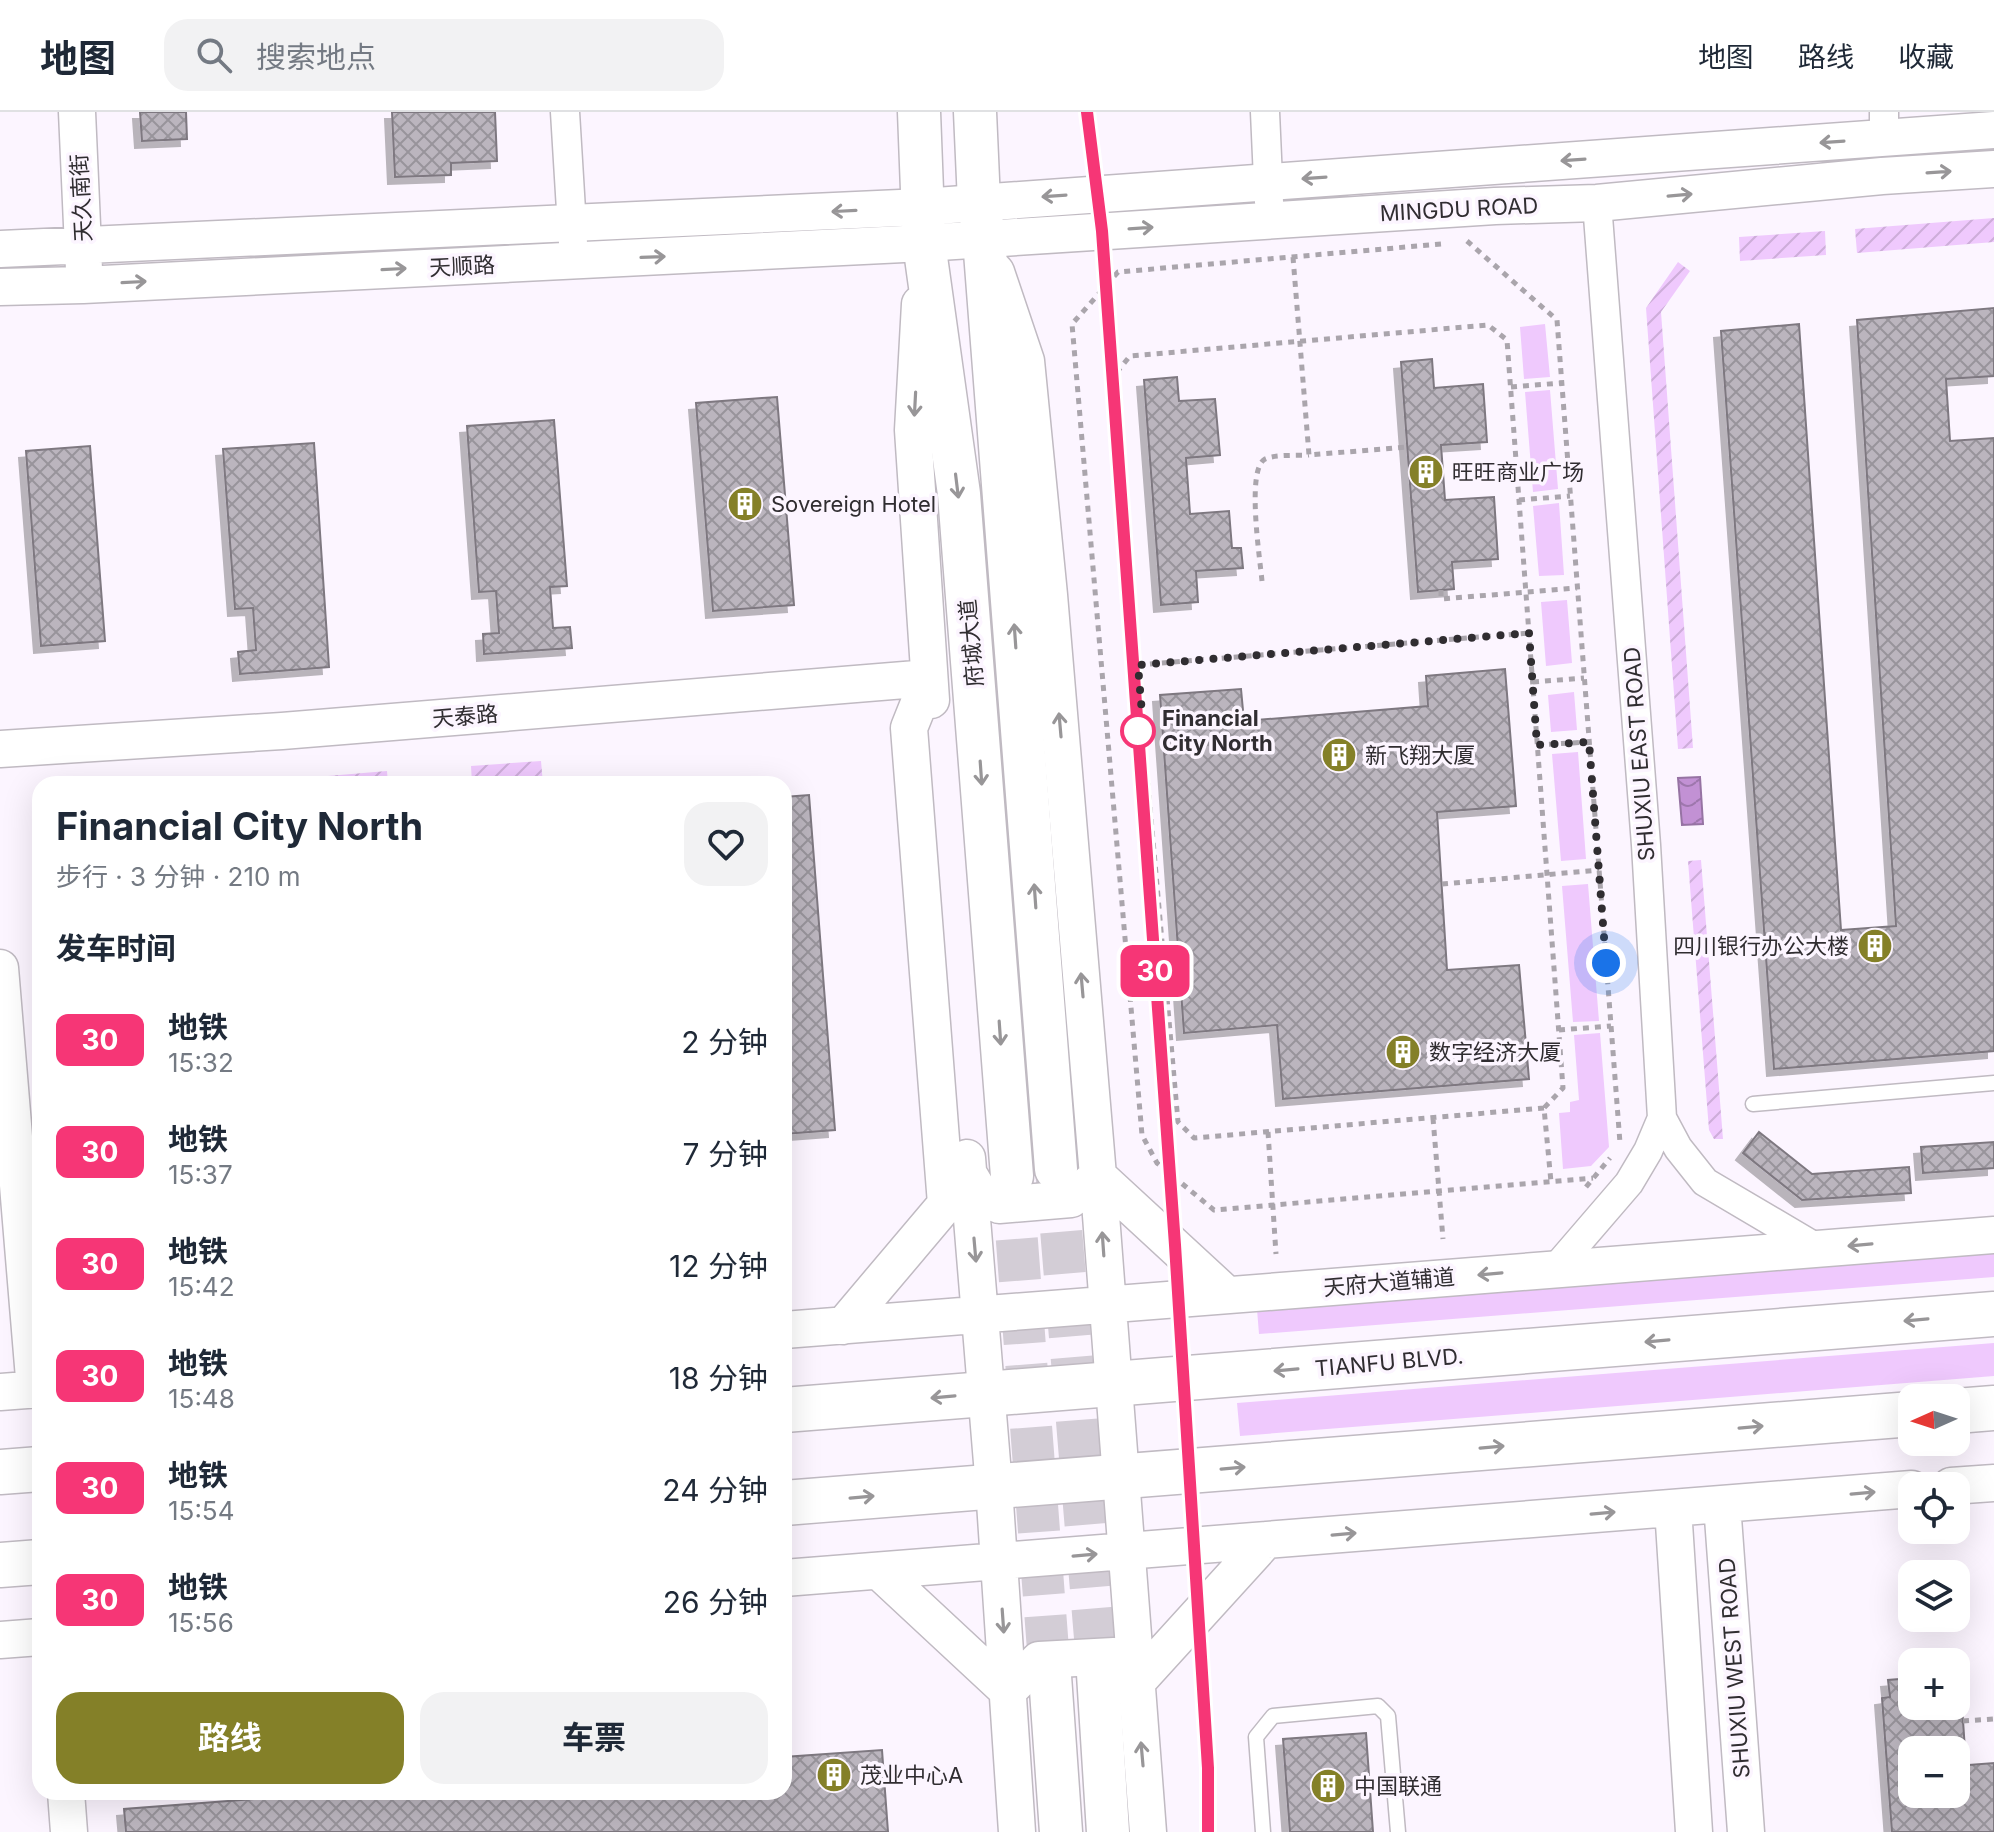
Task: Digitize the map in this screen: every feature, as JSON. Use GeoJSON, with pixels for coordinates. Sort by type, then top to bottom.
{"type":"FeatureCollection","features":[{"type":"Feature","properties":{"kind":"main road","name":"府城大道"},"geometry":{"type":"LineString","coordinates":[[919,112],[923,225],[959,494],[1012,1176]]}},
{"type":"Feature","properties":{"kind":"main road","name":"府城大道"},"geometry":{"type":"LineString","coordinates":[[975,112],[1056,1169]]}},
{"type":"Feature","properties":{"kind":"main road","name":"TIANFU BLVD."},"geometry":{"type":"LineString","coordinates":[[792,1409],[1994,1314]]}},
{"type":"Feature","properties":{"kind":"main road"},"geometry":{"type":"LineString","coordinates":[[1970,1410],[1994,1408]]}},
{"type":"Feature","properties":{"kind":"main road"},"geometry":{"type":"LineString","coordinates":[[792,1502],[1898,1415]]}},
{"type":"Feature","properties":{"kind":"main road"},"geometry":{"type":"LineString","coordinates":[[0,1472],[32,1470]]}},
{"type":"Feature","properties":{"kind":"main road"},"geometry":{"type":"LineString","coordinates":[[0,1565],[32,1563]]}},
{"type":"Feature","properties":{"kind":"main road"},"geometry":{"type":"LineString","coordinates":[[1050,1676],[1061,1832]]}},
{"type":"Feature","properties":{"kind":"main road"},"geometry":{"type":"LineString","coordinates":[[1108,1832],[1117,1679]]}},
{"type":"Feature","properties":{"kind":"street","name":"天久南街"},"geometry":{"type":"LineString","coordinates":[[77,112],[83,285]]}},
{"type":"Feature","properties":{"kind":"street"},"geometry":{"type":"LineString","coordinates":[[565,112],[574,260]]}},
{"type":"Feature","properties":{"kind":"street"},"geometry":{"type":"LineString","coordinates":[[1265,112],[1270,219]]}},
{"type":"Feature","properties":{"kind":"street"},"geometry":{"type":"LineString","coordinates":[[1017,1832],[994,1487],[929,678],[913,430],[923,225],[982,220],[1268,181],[1884,125],[1994,130]]}},
{"type":"Feature","properties":{"kind":"street","name":"MINGDU ROAD"},"geometry":{"type":"LineString","coordinates":[[982,220],[1270,219],[1597,203],[1882,176],[1994,169]]}},
{"type":"Feature","properties":{"kind":"street","name":"SHUXIU EAST ROAD"},"geometry":{"type":"LineString","coordinates":[[1555,1269],[1629,1183],[1648,1151],[1662,1118],[1646,845],[1597,203]]}},
{"type":"Feature","properties":{"kind":"street"},"geometry":{"type":"LineString","coordinates":[[982,220],[1026,361],[1051,610],[1098,1176],[1125,1551],[1117,1679]]}},
{"type":"Feature","properties":{"kind":"street","name":"天顺路"},"geometry":{"type":"LineString","coordinates":[[0,249],[572,225],[923,225]]}},
{"type":"Feature","properties":{"kind":"street","name":"天顺路"},"geometry":{"type":"LineString","coordinates":[[0,287],[574,260],[923,225]]}},
{"type":"Feature","properties":{"kind":"street"},"geometry":{"type":"LineString","coordinates":[[843,1326],[946,1204],[909,728],[929,678]]}},
{"type":"Feature","properties":{"kind":"street","name":"天泰路"},"geometry":{"type":"LineString","coordinates":[[0,749],[282,731],[929,678]]}},
{"type":"Feature","properties":{"kind":"street"},"geometry":{"type":"LineString","coordinates":[[0,968],[25,1390]]}},
{"type":"Feature","properties":{"kind":"street"},"geometry":{"type":"LineString","coordinates":[[1662,1118],[1678,1148],[1705,1182],[1817,1248]]}},
{"type":"Feature","properties":{"kind":"street"},"geometry":{"type":"LineString","coordinates":[[968,1173],[981,1195],[999,1205],[1071,1199],[1098,1176]]}},
{"type":"Feature","properties":{"kind":"street"},"geometry":{"type":"LineString","coordinates":[[1098,1176],[1227,1295]]}},
{"type":"Feature","properties":{"kind":"street","name":"天府大道辅道"},"geometry":{"type":"LineString","coordinates":[[792,1329],[1994,1235]]}},
{"type":"Feature","properties":{"kind":"street"},"geometry":{"type":"LineString","coordinates":[[1970,1485],[1994,1483]]}},
{"type":"Feature","properties":{"kind":"street"},"geometry":{"type":"LineString","coordinates":[[792,1577],[1898,1490]]}},
{"type":"Feature","properties":{"kind":"street","name":"SHUXIU WEST ROAD"},"geometry":{"type":"LineString","coordinates":[[1722,1504],[1746,1832]]}},
{"type":"Feature","properties":{"kind":"street"},"geometry":{"type":"LineString","coordinates":[[1673,1508],[1694,1832]]}},
{"type":"Feature","properties":{"kind":"street"},"geometry":{"type":"LineString","coordinates":[[1117,1679],[1266,1540]]}},
{"type":"Feature","properties":{"kind":"street"},"geometry":{"type":"LineString","coordinates":[[879,1571],[1008,1691]]}},
{"type":"Feature","properties":{"kind":"street"},"geometry":{"type":"LineString","coordinates":[[0,1640],[32,1638]]}},
{"type":"Feature","properties":{"kind":"street"},"geometry":{"type":"LineString","coordinates":[[1008,1691],[1039,1660],[1114,1656],[1148,1832]]}},
{"type":"Feature","properties":{"kind":"street"},"geometry":{"type":"LineString","coordinates":[[67,1800],[69,1832]]}},
{"type":"Feature","properties":{"kind":"lane"},"geometry":{"type":"LineString","coordinates":[[1753,1104],[1994,1083]]}},
{"type":"Feature","properties":{"kind":"lane"},"geometry":{"type":"LineString","coordinates":[[1263,1832],[1256,1737],[1273,1716],[1378,1706],[1388,1716],[1398,1832]]}},
{"type":"Feature","properties":{"kind":"path"},"geometry":{"type":"LineString","coordinates":[[1593,1178],[1214,1210],[1157,1163],[1142,1135],[1072,324],[1118,272],[1469,241],[1557,320],[1620,1146]]}},
{"type":"Feature","properties":{"kind":"path"},"geometry":{"type":"LineString","coordinates":[[1293,257],[1309,455]]}},
{"type":"Feature","properties":{"kind":"path"},"geometry":{"type":"LineString","coordinates":[[1488,325],[1507,340],[1511,387],[1563,1088],[1544,1108],[1194,1138],[1178,1122],[1112,378],[1130,356],[1488,325]]}},
{"type":"Feature","properties":{"kind":"path"},"geometry":{"type":"LineString","coordinates":[[1511,387],[1562,383]]}},
{"type":"Feature","properties":{"kind":"path"},"geometry":{"type":"LineString","coordinates":[[1262,581],[1254,483],[1258,466],[1266,459],[1407,447]]}},
{"type":"Feature","properties":{"kind":"path"},"geometry":{"type":"LineString","coordinates":[[1519,500],[1570,496]]}},
{"type":"Feature","properties":{"kind":"path"},"geometry":{"type":"LineString","coordinates":[[1441,590],[1441,599],[1577,588]]}},
{"type":"Feature","properties":{"kind":"path"},"geometry":{"type":"LineString","coordinates":[[1138,665],[1529,633]]}},
{"type":"Feature","properties":{"kind":"path"},"geometry":{"type":"LineString","coordinates":[[1533,682],[1584,678]]}},
{"type":"Feature","properties":{"kind":"path"},"geometry":{"type":"LineString","coordinates":[[1537,745],[1589,742]]}},
{"type":"Feature","properties":{"kind":"path"},"geometry":{"type":"LineString","coordinates":[[1442,884],[1599,870]]}},
{"type":"Feature","properties":{"kind":"path"},"geometry":{"type":"LineString","coordinates":[[1559,1030],[1611,1026]]}},
{"type":"Feature","properties":{"kind":"path"},"geometry":{"type":"LineString","coordinates":[[1544,1108],[1551,1182]]}},
{"type":"Feature","properties":{"kind":"path"},"geometry":{"type":"LineString","coordinates":[[1433,1118],[1443,1239]]}},
{"type":"Feature","properties":{"kind":"path"},"geometry":{"type":"LineString","coordinates":[[1268,1132],[1276,1254]]}},
{"type":"Feature","properties":{"kind":"path"},"geometry":{"type":"LineString","coordinates":[[1584,1189],[1611,1157]]}},
{"type":"Feature","properties":{"kind":"path"},"geometry":{"type":"LineString","coordinates":[[1963,1721],[1994,1719]]}},
{"type":"Feature","properties":{"kind":"shaded area"},"geometry":{"type":"Polygon","coordinates":[[[1994,218],[1994,242],[1857,253],[1855,229],[1994,218]]]}},
{"type":"Feature","properties":{"kind":"shaded area"},"geometry":{"type":"Polygon","coordinates":[[[1825,231],[1826,255],[1740,261],[1739,237],[1825,231]]]}},
{"type":"Feature","properties":{"kind":"shaded area"},"geometry":{"type":"Polygon","coordinates":[[[1678,262],[1690,271],[1661,312],[1693,748],[1678,749],[1646,308],[1678,262]]]}},
{"type":"Feature","properties":{"kind":"shaded area"},"geometry":{"type":"Polygon","coordinates":[[[1545,324],[1550,377],[1524,379],[1520,327],[1545,324]]]}},
{"type":"Feature","properties":{"kind":"shaded area"},"geometry":{"type":"Polygon","coordinates":[[[1550,390],[1558,489],[1533,492],[1525,392],[1550,390]]]}},
{"type":"Feature","properties":{"kind":"shaded area"},"geometry":{"type":"Polygon","coordinates":[[[1559,503],[1564,575],[1539,576],[1533,506],[1559,503]]]}},
{"type":"Feature","properties":{"kind":"shaded area"},"geometry":{"type":"Polygon","coordinates":[[[1567,600],[1572,663],[1546,666],[1541,602],[1567,600]]]}},
{"type":"Feature","properties":{"kind":"shaded area"},"geometry":{"type":"Polygon","coordinates":[[[1574,692],[1577,730],[1551,732],[1548,695],[1574,692]]]}},
{"type":"Feature","properties":{"kind":"shaded area"},"geometry":{"type":"Polygon","coordinates":[[[1578,752],[1586,859],[1561,861],[1552,754],[1578,752]]]}},
{"type":"Feature","properties":{"kind":"shaded area"},"geometry":{"type":"Polygon","coordinates":[[[541,761],[542,776],[472,776],[471,766],[541,761]]]}},
{"type":"Feature","properties":{"kind":"shaded area"},"geometry":{"type":"Polygon","coordinates":[[[387,771],[387,776],[328,776],[387,771]]]}},
{"type":"Feature","properties":{"kind":"shaded area"},"geometry":{"type":"Polygon","coordinates":[[[1701,860],[1723,1139],[1714,1139],[1709,1130],[1688,861],[1701,860]]]}},
{"type":"Feature","properties":{"kind":"shaded area"},"geometry":{"type":"Polygon","coordinates":[[[1588,884],[1599,1021],[1573,1022],[1562,886],[1588,884]]]}},
{"type":"Feature","properties":{"kind":"shaded area"},"geometry":{"type":"Polygon","coordinates":[[[1600,1033],[1609,1147],[1591,1166],[1563,1169],[1559,1113],[1570,1112],[1570,1102],[1579,1100],[1574,1035],[1600,1033]]]}},
{"type":"Feature","properties":{"kind":"shaded area"},"geometry":{"type":"Polygon","coordinates":[[[1994,1240],[1994,1277],[1259,1334],[1256,1297],[1994,1240]]]}},
{"type":"Feature","properties":{"kind":"shaded area"},"geometry":{"type":"Polygon","coordinates":[[[1994,1343],[1994,1376],[1240,1436],[1237,1403],[1994,1343]]]}},
{"type":"Feature","properties":{"kind":"water"},"geometry":{"type":"Polygon","coordinates":[[[1700,777],[1703,824],[1682,825],[1678,778],[1700,777]]]}},
{"type":"Feature","properties":{"kind":"building"},"geometry":{"type":"Polygon","coordinates":[[[140,112],[186,112],[187,139],[142,141],[140,112]]]}},
{"type":"Feature","properties":{"kind":"building"},"geometry":{"type":"Polygon","coordinates":[[[392,112],[495,112],[497,161],[451,163],[451,175],[395,177],[392,112]]]}},
{"type":"Feature","properties":{"kind":"building"},"geometry":{"type":"Polygon","coordinates":[[[1994,308],[1994,376],[1946,379],[1950,441],[1994,438],[1994,1051],[1774,1069],[1721,331],[1799,324],[1841,930],[1896,926],[1857,320],[1994,308]]]}},
{"type":"Feature","properties":{"kind":"building","name":"旺旺商业广场"},"geometry":{"type":"Polygon","coordinates":[[[1432,359],[1434,388],[1483,384],[1487,442],[1441,445],[1445,500],[1494,497],[1498,559],[1452,562],[1454,589],[1418,592],[1401,362],[1432,359]]]}},
{"type":"Feature","properties":{"kind":"building"},"geometry":{"type":"Polygon","coordinates":[[[1177,377],[1179,401],[1215,399],[1220,455],[1186,458],[1190,514],[1229,511],[1232,548],[1241,548],[1243,568],[1196,571],[1198,602],[1161,605],[1144,380],[1177,377]]]}},
{"type":"Feature","properties":{"kind":"building","name":"Sovereign Hotel"},"geometry":{"type":"Polygon","coordinates":[[[777,397],[794,605],[713,611],[696,403],[777,397]]]}},
{"type":"Feature","properties":{"kind":"building"},"geometry":{"type":"Polygon","coordinates":[[[554,420],[567,586],[550,587],[553,628],[570,627],[572,648],[484,654],[483,634],[499,633],[496,591],[479,592],[467,426],[554,420]]]}},
{"type":"Feature","properties":{"kind":"building"},"geometry":{"type":"Polygon","coordinates":[[[314,443],[329,667],[240,674],[238,652],[256,650],[253,608],[235,609],[223,449],[314,443]]]}},
{"type":"Feature","properties":{"kind":"building"},"geometry":{"type":"Polygon","coordinates":[[[90,446],[105,641],[41,646],[26,451],[90,446]]]}},
{"type":"Feature","properties":{"kind":"building"},"geometry":{"type":"Polygon","coordinates":[[[1505,669],[1516,806],[1437,812],[1447,970],[1519,965],[1529,1079],[1283,1099],[1277,1025],[1184,1033],[1160,695],[1241,689],[1244,721],[1428,706],[1426,676],[1505,669]]]}},
{"type":"Feature","properties":{"kind":"building"},"geometry":{"type":"Polygon","coordinates":[[[809,795],[835,1130],[792,1133],[792,796],[809,795]]]}},
{"type":"Feature","properties":{"kind":"building"},"geometry":{"type":"Polygon","coordinates":[[[1759,1132],[1812,1174],[1909,1167],[1911,1193],[1802,1200],[1743,1153],[1759,1132]]]}},
{"type":"Feature","properties":{"kind":"building"},"geometry":{"type":"Polygon","coordinates":[[[1994,1142],[1994,1168],[1923,1173],[1921,1147],[1994,1142]]]}},
{"type":"Feature","properties":{"kind":"building"},"geometry":{"type":"Polygon","coordinates":[[[1898,1679],[1898,1720],[1963,1720],[1964,1736],[1898,1736],[1898,1808],[1970,1808],[1970,1765],[1994,1763],[1994,1832],[1892,1832],[1882,1698],[1890,1697],[1888,1680],[1898,1679]]]}},
{"type":"Feature","properties":{"kind":"building","name":"中国联通"},"geometry":{"type":"Polygon","coordinates":[[[1366,1733],[1373,1832],[1290,1832],[1283,1739],[1366,1733]]]}},
{"type":"Feature","properties":{"kind":"building"},"geometry":{"type":"Polygon","coordinates":[[[882,1750],[888,1832],[126,1832],[124,1809],[242,1800],[792,1800],[792,1756],[882,1750]]]}},
{"type":"Feature","properties":{"kind":"tunnel"},"geometry":{"type":"LineString","coordinates":[[1056,1169],[1098,1674]]}},
{"type":"Feature","properties":{"kind":"tunnel"},"geometry":{"type":"LineString","coordinates":[[1012,1176],[1050,1676]]}},
{"type":"Feature","properties":{"kind":"metro line","name":"30"},"geometry":{"type":"LineString","coordinates":[[1087,112],[1102,231],[1173,1214],[1208,1768],[1208,1832]]}},
{"type":"Feature","properties":{"kind":"place","name":"旺旺商业广场"},"geometry":{"type":"Point","coordinates":[1426,472]}},
{"type":"Feature","properties":{"kind":"place","name":"Sovereign Hotel"},"geometry":{"type":"Point","coordinates":[745,504]}},
{"type":"Feature","properties":{"kind":"place","name":"Financial City North"},"geometry":{"type":"Point","coordinates":[1138,731]}},
{"type":"Feature","properties":{"kind":"place","name":"新飞翔大厦"},"geometry":{"type":"Point","coordinates":[1339,755]}},
{"type":"Feature","properties":{"kind":"place","name":"四川银行办公大楼"},"geometry":{"type":"Point","coordinates":[1875,946]}},
{"type":"Feature","properties":{"kind":"place","name":"数字经济大厦"},"geometry":{"type":"Point","coordinates":[1403,1052]}},
{"type":"Feature","properties":{"kind":"place","name":"茂业中心A"},"geometry":{"type":"Point","coordinates":[834,1775]}},
{"type":"Feature","properties":{"kind":"place","name":"中国联通"},"geometry":{"type":"Point","coordinates":[1328,1786]}},
{"type":"Feature","properties":{"kind":"route"},"geometry":{"type":"LineString","coordinates":[[1138,731],[1143,726],[1138,665],[1529,633],[1537,745],[1589,742],[1606,963]]}}]}
